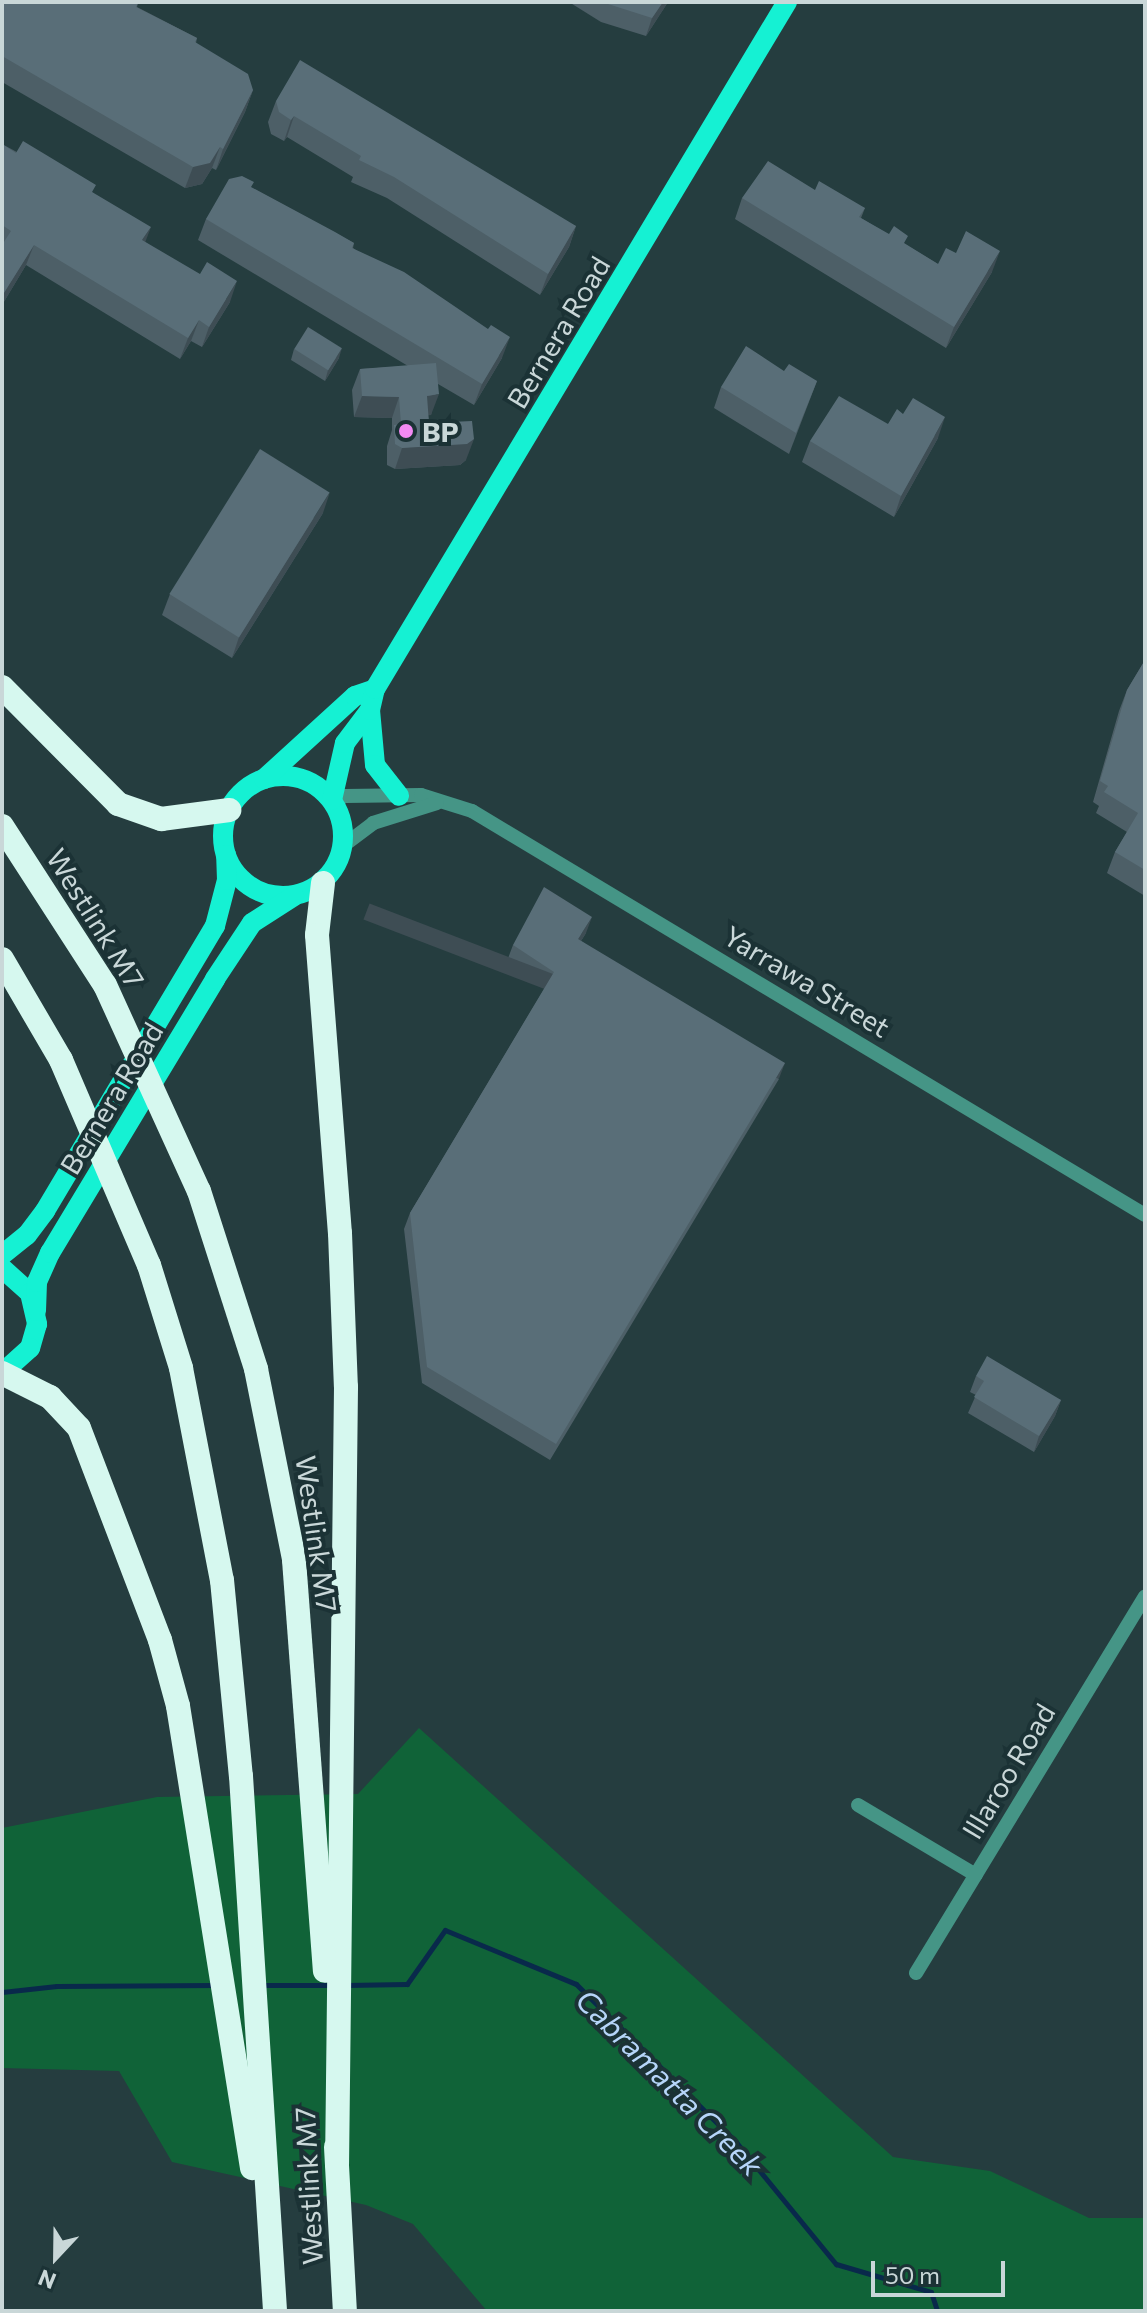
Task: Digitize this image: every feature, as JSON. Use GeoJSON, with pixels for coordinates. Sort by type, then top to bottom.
{"type":"FeatureCollection","features":[{"type":"Feature","properties":{"kind":"highway"},"geometry":{"type":"LineString","coordinates":[[2,687],[118,804],[161,819],[229,810]]}},
{"type":"Feature","properties":{"kind":"highway","name":"Westlink M7"},"geometry":{"type":"LineString","coordinates":[[2,826],[105,985],[199,1191],[253,1356],[278,1463],[308,1699],[344,2306]]}},
{"type":"Feature","properties":{"kind":"highway"},"geometry":{"type":"LineString","coordinates":[[323,883],[317,935],[345,1315],[337,2164]]}},
{"type":"Feature","properties":{"kind":"highway","name":"Westlink M7"},"geometry":{"type":"LineString","coordinates":[[2,959],[61,1060],[149,1265],[206,1478],[235,1703],[274,2308]]}},
{"type":"Feature","properties":{"kind":"highway"},"geometry":{"type":"LineString","coordinates":[[2,1373],[50,1397],[79,1428],[128,1546],[178,1706],[274,2308]]}},
{"type":"Feature","properties":{"kind":"main road","name":"Bernera Road"},"geometry":{"type":"LineString","coordinates":[[332,801],[345,743],[370,710],[375,689],[787,2]]}},
{"type":"Feature","properties":{"kind":"main road","name":"Bernera Road"},"geometry":{"type":"LineString","coordinates":[[264,779],[355,696],[375,689]]}},
{"type":"Feature","properties":{"kind":"main road"},"geometry":{"type":"LineString","coordinates":[[370,710],[375,765],[399,796]]}},
{"type":"Feature","properties":{"kind":"main road"},"geometry":{"type":"LineString","coordinates":[[264,779],[302,779],[332,801],[343,846],[323,883],[294,896],[259,892],[245,883],[226,855],[224,825],[229,810],[250,786],[264,779]]}},
{"type":"Feature","properties":{"kind":"main road","name":"Bernera Road"},"geometry":{"type":"LineString","coordinates":[[2,1255],[27,1235],[45,1211],[215,926],[227,880],[226,855]]}},
{"type":"Feature","properties":{"kind":"main road","name":"Bernera Road"},"geometry":{"type":"LineString","coordinates":[[2,1373],[30,1348],[37,1282],[50,1253],[215,979],[252,923],[294,896]]}},
{"type":"Feature","properties":{"kind":"main road"},"geometry":{"type":"LineString","coordinates":[[2,1268],[24,1286],[36,1311]]}},
{"type":"Feature","properties":{"kind":"street","name":"Yarrawa Street"},"geometry":{"type":"LineString","coordinates":[[332,801],[345,796],[421,795],[487,818],[1145,1215]]}},
{"type":"Feature","properties":{"kind":"street"},"geometry":{"type":"LineString","coordinates":[[343,846],[373,823],[437,803]]}},
{"type":"Feature","properties":{"kind":"street","name":"Illaroo Road"},"geometry":{"type":"LineString","coordinates":[[916,1973],[1145,1596]]}},
{"type":"Feature","properties":{"kind":"street"},"geometry":{"type":"LineString","coordinates":[[858,1805],[976,1875]]}},
{"type":"Feature","properties":{"kind":"green space"},"geometry":{"type":"Polygon","coordinates":[[[419,1728],[893,2157],[990,2171],[1089,2218],[1145,2218],[1145,2311],[487,2311],[413,2224],[366,2205],[172,2162],[119,2071],[2,2068],[2,1828],[157,1797],[358,1794],[419,1728]]]}},
{"type":"Feature","properties":{"kind":"building"},"geometry":{"type":"Polygon","coordinates":[[[2,2],[137,2],[136,7],[197,38],[195,42],[248,74],[253,90],[223,149],[220,147],[210,163],[193,167],[2,56],[2,2]]]}},
{"type":"Feature","properties":{"kind":"building"},"geometry":{"type":"Polygon","coordinates":[[[603,2],[663,2],[652,18],[603,2]]]}},
{"type":"Feature","properties":{"kind":"building"},"geometry":{"type":"Polygon","coordinates":[[[300,60],[576,226],[548,274],[394,177],[359,160],[361,156],[294,116],[291,120],[279,112],[276,101],[300,60]]]}},
{"type":"Feature","properties":{"kind":"building"},"geometry":{"type":"Polygon","coordinates":[[[23,141],[96,185],[92,192],[151,227],[142,240],[200,274],[207,262],[237,281],[209,327],[199,320],[188,338],[34,245],[2,296],[2,245],[11,231],[2,225],[2,144],[16,153],[23,141]]]}},
{"type":"Feature","properties":{"kind":"building"},"geometry":{"type":"Polygon","coordinates":[[[768,161],[815,190],[819,181],[865,208],[859,217],[889,234],[894,226],[908,236],[904,243],[938,264],[946,248],[956,253],[966,231],[1000,251],[954,327],[742,198],[768,161]]]}},
{"type":"Feature","properties":{"kind":"building"},"geometry":{"type":"Polygon","coordinates":[[[242,176],[254,182],[251,187],[354,243],[352,248],[404,272],[488,329],[491,325],[510,337],[482,384],[206,219],[229,179],[242,176]]]}},
{"type":"Feature","properties":{"kind":"building"},"geometry":{"type":"Polygon","coordinates":[[[308,327],[342,348],[328,370],[294,349],[308,327]]]}},
{"type":"Feature","properties":{"kind":"building"},"geometry":{"type":"Polygon","coordinates":[[[746,346],[784,371],[789,364],[817,381],[796,433],[721,387],[746,346]]]}},
{"type":"Feature","properties":{"kind":"building"},"geometry":{"type":"Polygon","coordinates":[[[436,363],[439,394],[427,396],[429,423],[472,421],[474,439],[467,444],[402,448],[395,444],[394,425],[401,424],[399,397],[362,396],[360,369],[436,363]]]}},
{"type":"Feature","properties":{"kind":"building"},"geometry":{"type":"Polygon","coordinates":[[[839,396],[888,424],[897,409],[903,414],[913,398],[945,417],[901,496],[810,441],[839,396]]]}},
{"type":"Feature","properties":{"kind":"building"},"geometry":{"type":"Polygon","coordinates":[[[260,449],[330,492],[239,637],[169,594],[260,449]]]}},
{"type":"Feature","properties":{"kind":"building"},"geometry":{"type":"Polygon","coordinates":[[[1145,660],[1145,870],[1115,852],[1138,813],[1104,792],[1108,786],[1100,781],[1127,690],[1145,660]]]}},
{"type":"Feature","properties":{"kind":"building"},"geometry":{"type":"Polygon","coordinates":[[[544,887],[592,917],[578,939],[785,1063],[556,1444],[427,1367],[410,1213],[554,972],[513,945],[544,887]]]}},
{"type":"Feature","properties":{"kind":"building"},"geometry":{"type":"Polygon","coordinates":[[[987,1356],[1061,1400],[1039,1436],[974,1397],[984,1381],[976,1376],[987,1356]]]}},
{"type":"Feature","properties":{"kind":"waterway","name":"Cabramatta Creek"},"geometry":{"type":"LineString","coordinates":[[346,1985],[407,1984],[445,1930],[576,1984],[736,2142],[836,2264],[931,2292],[937,2311]]}},
{"type":"Feature","properties":{"kind":"waterway","name":"Cabramatta Creek"},"geometry":{"type":"LineString","coordinates":[[2,1992],[57,1986],[216,1985]]}},
{"type":"Feature","properties":{"kind":"waterway","name":"Cabramatta Creek"},"geometry":{"type":"LineString","coordinates":[[262,1985],[332,1985]]}},
{"type":"Feature","properties":{"kind":"place","name":"BP"},"geometry":{"type":"Point","coordinates":[406,431]}}]}
